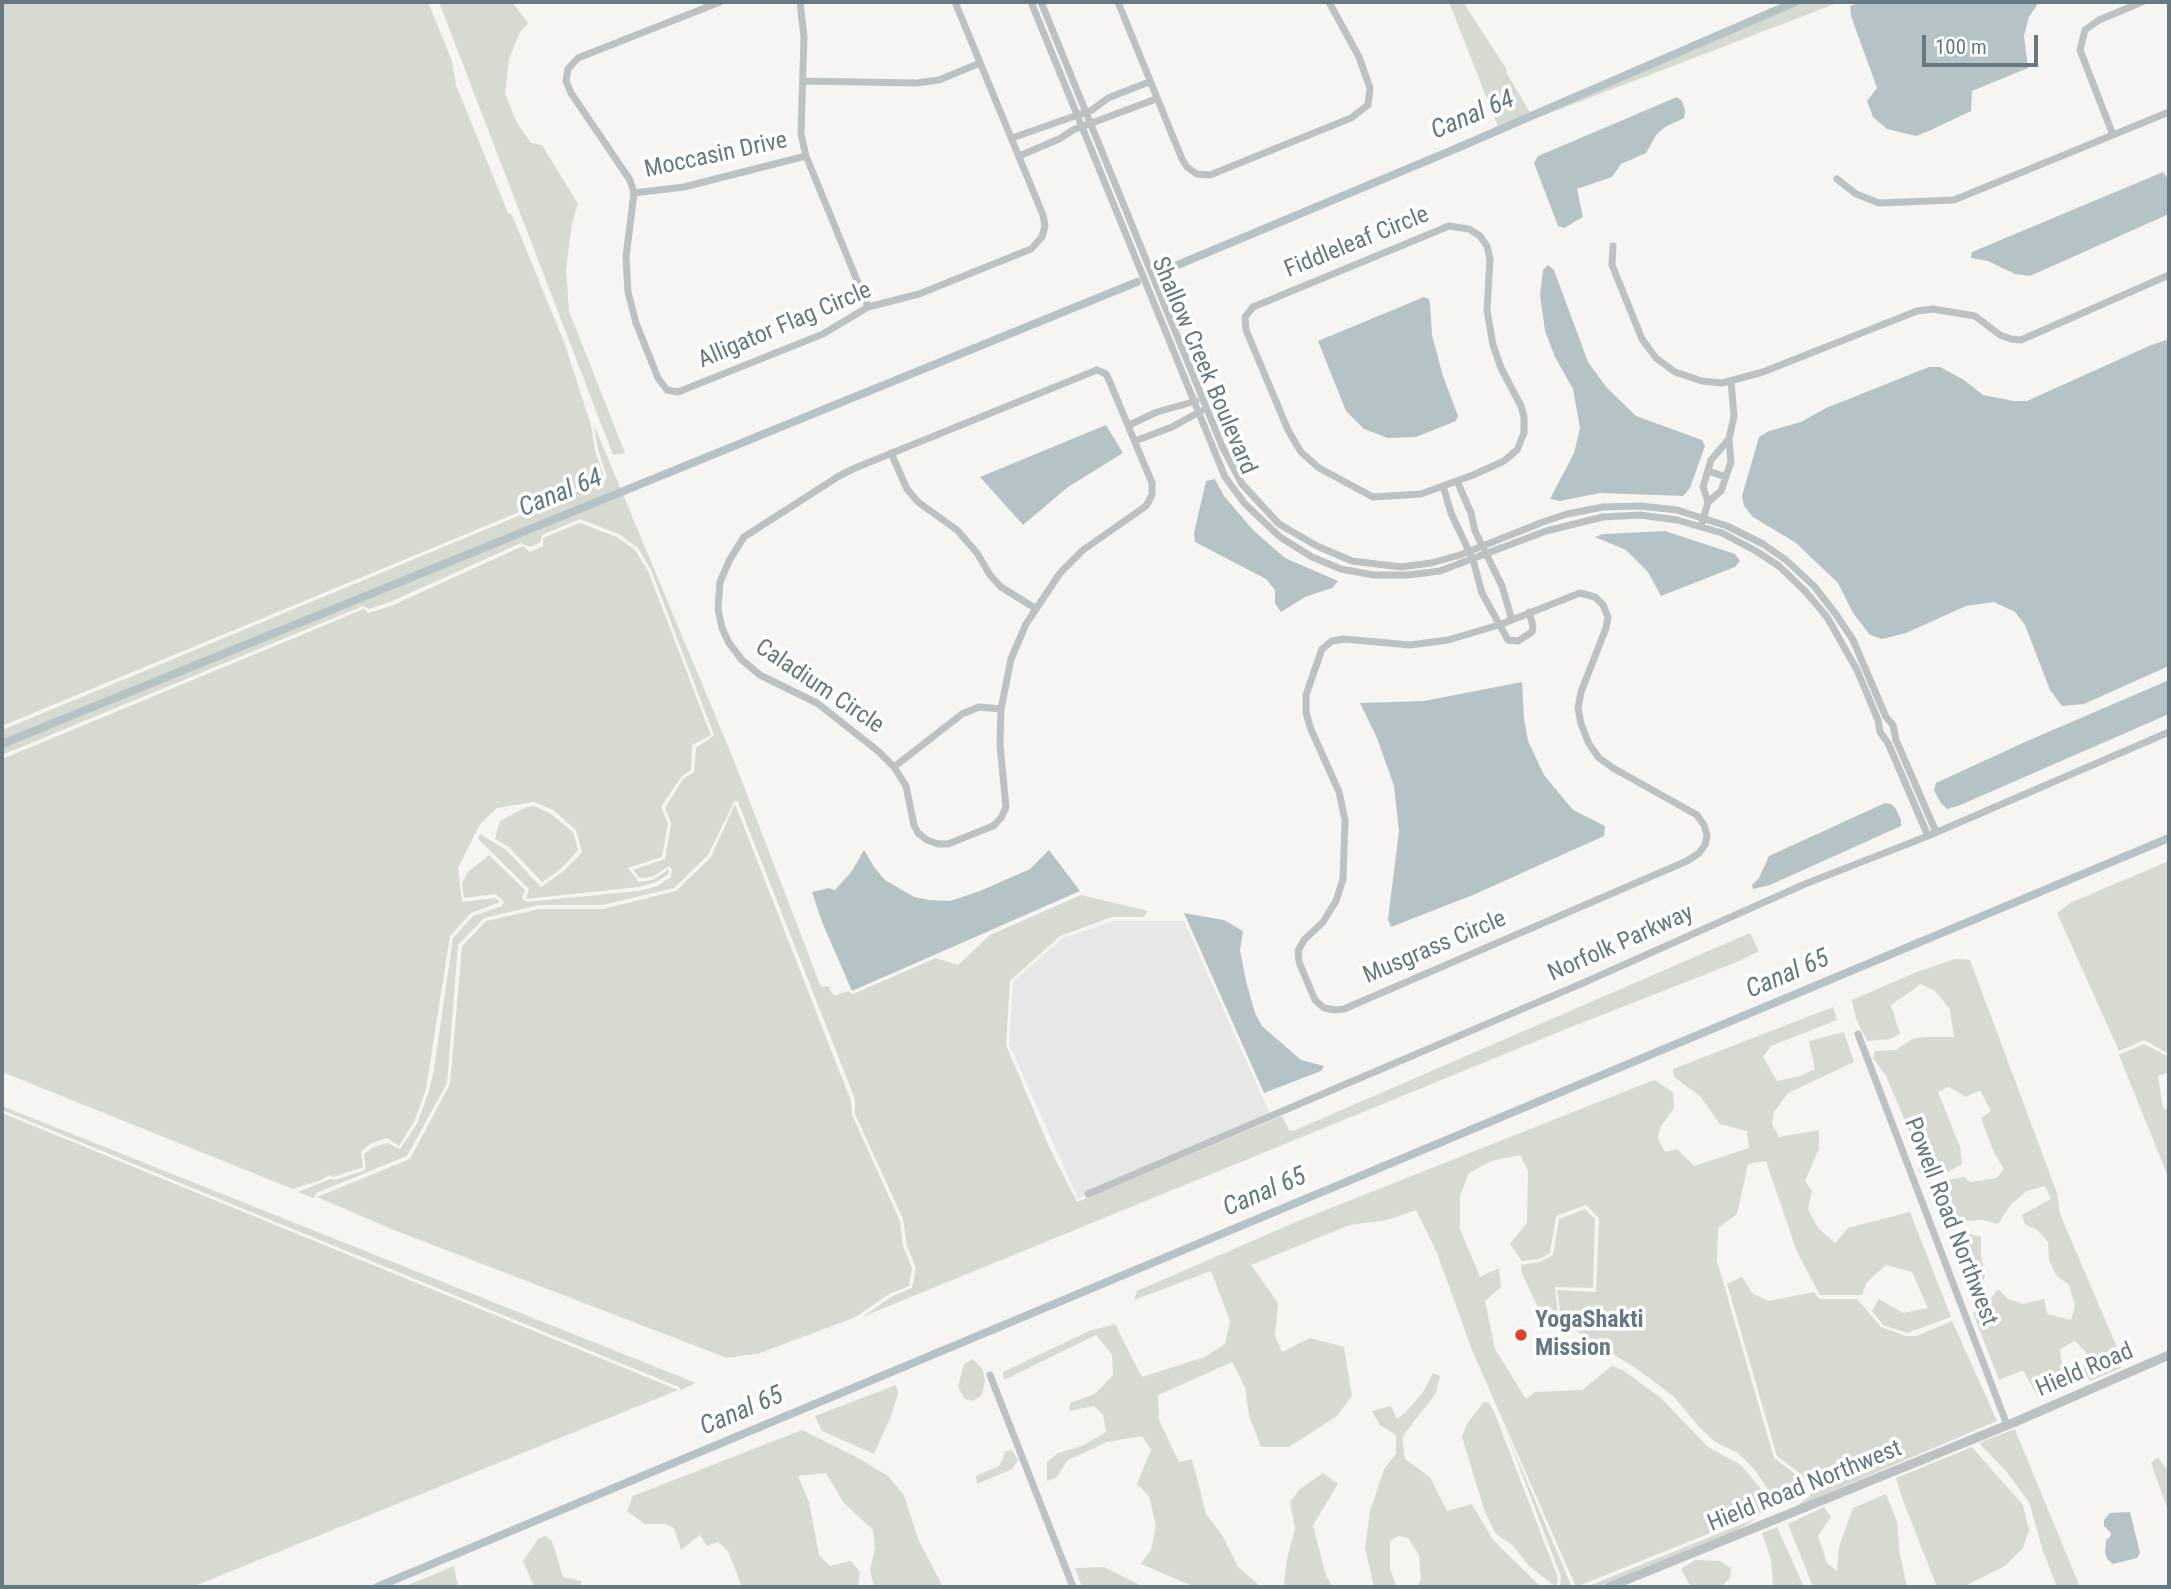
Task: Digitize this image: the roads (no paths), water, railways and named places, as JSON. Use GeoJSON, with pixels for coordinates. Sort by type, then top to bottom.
{"type":"FeatureCollection","features":[{"type":"Feature","properties":{"kind":"street"},"geometry":{"type":"LineString","coordinates":[[634,193],[621,166],[571,93],[566,80],[568,69],[578,58],[720,2]]}},
{"type":"Feature","properties":{"kind":"street"},"geometry":{"type":"LineString","coordinates":[[800,2],[804,37],[801,134],[806,156],[868,307]]}},
{"type":"Feature","properties":{"kind":"street","name":"Alligator Flag Circle"},"geometry":{"type":"LineString","coordinates":[[634,193],[626,257],[628,292],[636,323],[658,378],[667,390],[678,392],[823,334],[868,307],[919,294],[1031,249],[1042,237],[1045,226],[1043,215],[955,2]]}},
{"type":"Feature","properties":{"kind":"street","name":"Shallow Creek Boulevard"},"geometry":{"type":"LineString","coordinates":[[1031,2],[1222,446],[1242,484],[1279,524],[1317,546],[1352,561],[1401,567],[1471,556]]}},
{"type":"Feature","properties":{"kind":"street","name":"Shallow Creek Boulevard"},"geometry":{"type":"LineString","coordinates":[[1041,2],[1081,114]]}},
{"type":"Feature","properties":{"kind":"street"},"geometry":{"type":"LineString","coordinates":[[1118,2],[1181,159],[1197,174],[1210,175],[1352,118],[1368,105],[1370,88],[1359,57],[1329,2]]}},
{"type":"Feature","properties":{"kind":"street"},"geometry":{"type":"LineString","coordinates":[[2113,135],[2080,50],[2085,30],[2099,20],[2142,2]]}},
{"type":"Feature","properties":{"kind":"street"},"geometry":{"type":"LineString","coordinates":[[803,81],[916,83],[939,80],[980,62]]}},
{"type":"Feature","properties":{"kind":"street"},"geometry":{"type":"LineString","coordinates":[[1012,138],[1081,114],[1108,98],[1149,82]]}},
{"type":"Feature","properties":{"kind":"street"},"geometry":{"type":"LineString","coordinates":[[1019,156],[1086,125],[1156,99]]}},
{"type":"Feature","properties":{"kind":"street"},"geometry":{"type":"LineString","coordinates":[[1838,179],[1856,194],[1879,203],[1954,201],[2169,112]]}},
{"type":"Feature","properties":{"kind":"street","name":"Shallow Creek Boulevard"},"geometry":{"type":"LineString","coordinates":[[1086,125],[1225,477],[1245,504],[1280,537],[1312,557],[1340,569],[1374,575],[1408,575],[1440,571],[1484,551],[1546,531],[1604,517],[1640,515],[1727,526],[1763,544],[1786,560],[1814,586],[1835,612],[1853,640],[1886,717],[1893,725],[1896,740],[1936,832]]}},
{"type":"Feature","properties":{"kind":"street","name":"Moccasin Drive"},"geometry":{"type":"LineString","coordinates":[[634,193],[684,187],[806,156]]}},
{"type":"Feature","properties":{"kind":"street","name":"Fiddleleaf Circle"},"geometry":{"type":"LineString","coordinates":[[1458,226],[1480,236],[1487,246],[1490,259],[1487,310],[1493,345],[1501,368],[1521,406],[1524,433],[1517,450],[1504,461],[1457,481],[1422,494],[1373,497],[1319,468],[1301,452],[1289,430],[1246,330],[1245,317],[1253,307],[1438,230],[1458,226]]}},
{"type":"Feature","properties":{"kind":"street"},"geometry":{"type":"LineString","coordinates":[[1614,246],[1612,265],[1642,339],[1656,358],[1675,372],[1702,381],[1731,381],[1763,372],[1917,311],[1933,309],[1975,316],[2000,335],[2021,340],[2169,275]]}},
{"type":"Feature","properties":{"kind":"street","name":"Caladium Circle"},"geometry":{"type":"LineString","coordinates":[[1097,370],[1110,380],[1135,441],[1152,483],[1152,495],[1146,506],[1083,550],[1060,573],[1035,608],[1012,659],[1001,709],[1000,745],[1006,807],[1001,818],[993,825],[948,844],[927,841],[914,825],[906,786],[894,767],[817,703],[760,675],[742,660],[726,635],[718,609],[720,582],[744,537],[839,476],[1097,370]]}},
{"type":"Feature","properties":{"kind":"street"},"geometry":{"type":"LineString","coordinates":[[1702,523],[1708,502],[1721,491],[1731,462],[1728,439],[1734,416],[1731,381]]}},
{"type":"Feature","properties":{"kind":"street"},"geometry":{"type":"LineString","coordinates":[[1129,425],[1157,412],[1203,398]]}},
{"type":"Feature","properties":{"kind":"street"},"geometry":{"type":"LineString","coordinates":[[1135,441],[1207,409]]}},
{"type":"Feature","properties":{"kind":"street"},"geometry":{"type":"LineString","coordinates":[[1708,502],[1703,487],[1708,471],[1712,460],[1728,439]]}},
{"type":"Feature","properties":{"kind":"street"},"geometry":{"type":"LineString","coordinates":[[891,453],[906,489],[918,502],[957,530],[1001,587],[1035,608]]}},
{"type":"Feature","properties":{"kind":"street"},"geometry":{"type":"LineString","coordinates":[[1708,471],[1726,477]]}},
{"type":"Feature","properties":{"kind":"street"},"geometry":{"type":"LineString","coordinates":[[1457,481],[1484,551],[1502,586],[1512,620]]}},
{"type":"Feature","properties":{"kind":"street"},"geometry":{"type":"LineString","coordinates":[[1443,486],[1451,513],[1471,556],[1482,593],[1508,640],[1518,641],[1532,632],[1529,612]]}},
{"type":"Feature","properties":{"kind":"street","name":"Shallow Creek Boulevard"},"geometry":{"type":"LineString","coordinates":[[1702,523],[1779,566],[1827,617],[1857,670],[1878,720],[1880,732],[1888,743],[1928,836]]}},
{"type":"Feature","properties":{"kind":"street","name":"Musgrass Circle"},"geometry":{"type":"LineString","coordinates":[[1580,593],[1595,597],[1603,605],[1608,617],[1606,628],[1581,692],[1578,708],[1588,744],[1599,758],[1613,768],[1697,815],[1707,835],[1705,845],[1687,861],[1344,1009],[1324,1008],[1315,1000],[1299,962],[1298,951],[1304,940],[1323,922],[1336,901],[1343,879],[1345,820],[1333,776],[1310,727],[1306,712],[1306,695],[1322,649],[1332,642],[1344,639],[1410,645],[1435,642],[1499,625],[1529,612],[1580,593]]}},
{"type":"Feature","properties":{"kind":"street"},"geometry":{"type":"LineString","coordinates":[[894,767],[962,714],[979,707],[1001,709]]}},
{"type":"Feature","properties":{"kind":"street","name":"Norfolk Parkway"},"geometry":{"type":"LineString","coordinates":[[1088,1194],[1583,983],[1805,884],[1928,836],[2169,732]]}},
{"type":"Feature","properties":{"kind":"street","name":"Powell Road Northwest"},"geometry":{"type":"LineString","coordinates":[[1858,1034],[2011,1423]]}},
{"type":"Feature","properties":{"kind":"street","name":"Hield Road"},"geometry":{"type":"LineString","coordinates":[[2011,1423],[2169,1355]]}},
{"type":"Feature","properties":{"kind":"street"},"geometry":{"type":"LineString","coordinates":[[990,1375],[1073,1587]]}},
{"type":"Feature","properties":{"kind":"street","name":"Hield Road Northwest"},"geometry":{"type":"LineString","coordinates":[[1609,1587],[2011,1423]]}},
{"type":"Feature","properties":{"kind":"waterway","name":"Canal 64"},"geometry":{"type":"LineString","coordinates":[[1168,269],[1795,2]]}},
{"type":"Feature","properties":{"kind":"waterway","name":"Canal 64"},"geometry":{"type":"LineString","coordinates":[[2,744],[1137,282]]}},
{"type":"Feature","properties":{"kind":"waterway","name":"Canal 65"},"geometry":{"type":"LineString","coordinates":[[377,1587],[2169,838]]}},
{"type":"Feature","properties":{"kind":"place","name":"YogaShakti Mission"},"geometry":{"type":"Point","coordinates":[1521,1335]}}]}
